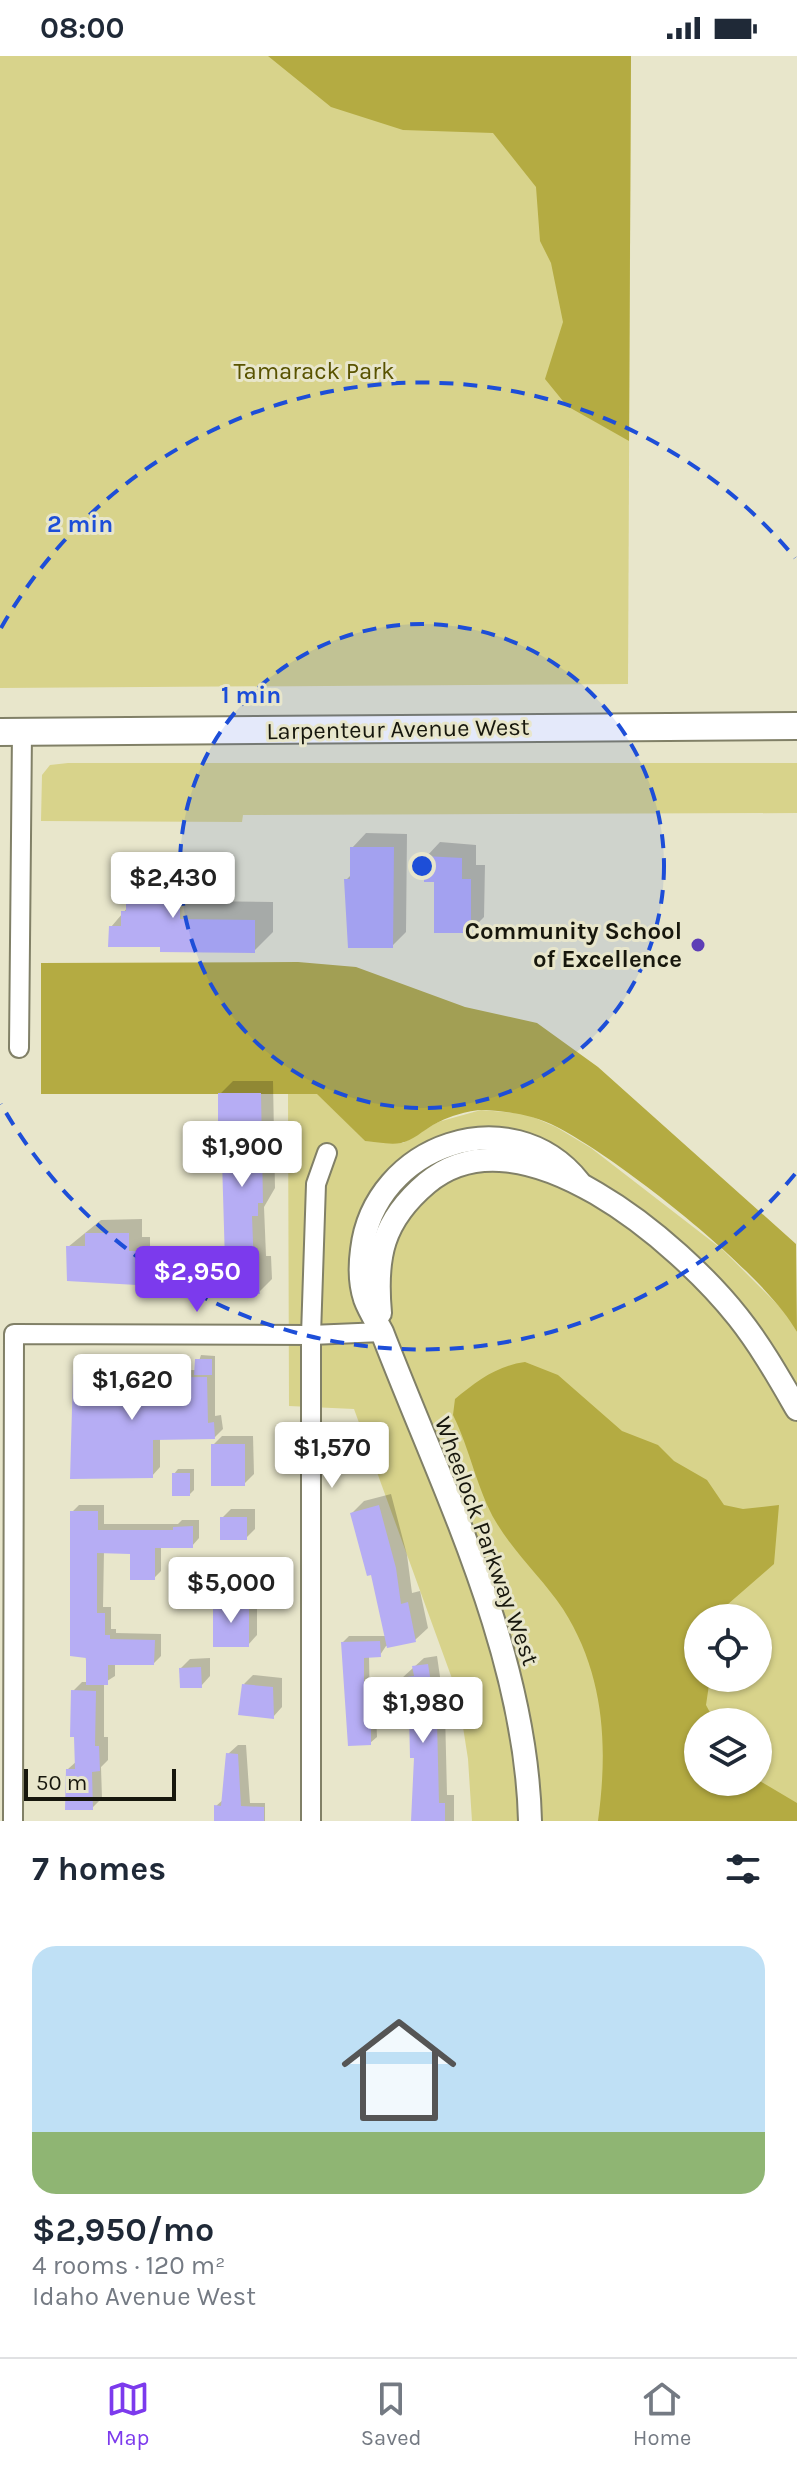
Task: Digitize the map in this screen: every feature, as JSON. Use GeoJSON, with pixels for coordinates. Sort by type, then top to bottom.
{"type":"FeatureCollection","features":[{"type":"Feature","properties":{"kind":"main road","name":"Larpenteur Avenue West"},"geometry":{"type":"LineString","coordinates":[[11,732],[797,726]]}},
{"type":"Feature","properties":{"kind":"street"},"geometry":{"type":"LineString","coordinates":[[11,732],[19,1048]]}},
{"type":"Feature","properties":{"kind":"street"},"geometry":{"type":"LineString","coordinates":[[311,1821],[311,1335],[316,1184],[327,1153]]}},
{"type":"Feature","properties":{"kind":"street","name":"Wheelock Parkway West"},"geometry":{"type":"LineString","coordinates":[[530,1821],[524,1738],[502,1644],[382,1332],[378,1265],[388,1230],[399,1209],[437,1175],[463,1164],[498,1159],[525,1162],[579,1182],[645,1228],[704,1278],[747,1330],[797,1409]]}},
{"type":"Feature","properties":{"kind":"street"},"geometry":{"type":"LineString","coordinates":[[13,1821],[14,1334],[311,1335],[382,1332]]}},
{"type":"Feature","properties":{"kind":"green space","name":"Tamarack Park"},"geometry":{"type":"Polygon","coordinates":[[[0,56],[631,56],[628,684],[0,688],[0,56]]]}},
{"type":"Feature","properties":{"kind":"green space"},"geometry":{"type":"Polygon","coordinates":[[[797,763],[797,813],[243,815],[242,822],[41,821],[42,775],[50,765],[797,763]]]}},
{"type":"Feature","properties":{"kind":"green space"},"geometry":{"type":"Polygon","coordinates":[[[288,1094],[318,1094],[365,1141],[403,1143],[438,1122],[481,1110],[526,1114],[591,1148],[723,1250],[788,1315],[797,1332],[797,1821],[472,1821],[468,1759],[458,1695],[354,1409],[289,1406],[288,1094]]]}},
{"type":"Feature","properties":{"kind":"shaded area"},"geometry":{"type":"Polygon","coordinates":[[[268,56],[631,56],[629,441],[567,406],[545,379],[563,322],[551,263],[540,241],[536,187],[493,133],[403,130],[331,107],[268,56]]]}},
{"type":"Feature","properties":{"kind":"shaded area"},"geometry":{"type":"Polygon","coordinates":[[[298,962],[356,967],[465,1007],[537,1023],[598,1067],[796,1244],[797,1332],[780,1307],[754,1279],[688,1219],[616,1164],[557,1127],[540,1120],[504,1112],[473,1111],[445,1119],[405,1142],[388,1144],[365,1141],[317,1094],[41,1094],[41,963],[298,962]]]}},
{"type":"Feature","properties":{"kind":"shaded area"},"geometry":{"type":"Polygon","coordinates":[[[525,1362],[558,1375],[622,1431],[658,1445],[674,1461],[707,1480],[724,1505],[743,1509],[779,1505],[774,1564],[728,1604],[684,1604],[684,1692],[708,1692],[708,1708],[684,1708],[684,1796],[772,1796],[772,1788],[797,1803],[797,1821],[598,1821],[602,1739],[600,1712],[588,1660],[563,1609],[496,1522],[453,1415],[455,1399],[487,1375],[525,1362]]]}},
{"type":"Feature","properties":{"kind":"building"},"geometry":{"type":"Polygon","coordinates":[[[350,847],[394,847],[393,948],[348,948],[344,879],[350,879],[350,847]]]}},
{"type":"Feature","properties":{"kind":"building"},"geometry":{"type":"Polygon","coordinates":[[[424,856],[462,858],[462,879],[471,879],[471,933],[434,933],[434,882],[424,882],[424,856]]]}},
{"type":"Feature","properties":{"kind":"building"},"geometry":{"type":"Polygon","coordinates":[[[126,870],[180,871],[180,919],[255,920],[255,953],[160,952],[160,947],[108,947],[109,926],[121,926],[121,911],[126,911],[126,870]]]}},
{"type":"Feature","properties":{"kind":"building"},"geometry":{"type":"Polygon","coordinates":[[[218,1093],[261,1093],[263,1203],[258,1203],[258,1216],[252,1216],[254,1268],[259,1268],[260,1294],[226,1296],[222,1160],[230,1160],[230,1126],[218,1126],[218,1093]]]}},
{"type":"Feature","properties":{"kind":"building"},"geometry":{"type":"Polygon","coordinates":[[[85,1233],[129,1233],[129,1251],[137,1251],[137,1285],[67,1281],[66,1246],[85,1246],[85,1233]]]}},
{"type":"Feature","properties":{"kind":"building"},"geometry":{"type":"Polygon","coordinates":[[[195,1359],[212,1359],[212,1375],[194,1375],[195,1359]]]}},
{"type":"Feature","properties":{"kind":"building"},"geometry":{"type":"Polygon","coordinates":[[[73,1374],[113,1374],[113,1378],[207,1377],[208,1423],[214,1422],[215,1439],[153,1440],[153,1478],[70,1479],[73,1374]]]}},
{"type":"Feature","properties":{"kind":"building"},"geometry":{"type":"Polygon","coordinates":[[[211,1444],[245,1444],[245,1486],[211,1486],[211,1444]]]}},
{"type":"Feature","properties":{"kind":"building"},"geometry":{"type":"Polygon","coordinates":[[[172,1473],[190,1473],[190,1496],[172,1496],[172,1473]]]}},
{"type":"Feature","properties":{"kind":"building"},"geometry":{"type":"Polygon","coordinates":[[[379,1505],[396,1568],[401,1604],[408,1602],[416,1642],[387,1648],[371,1575],[367,1576],[350,1513],[379,1505]]]}},
{"type":"Feature","properties":{"kind":"building"},"geometry":{"type":"Polygon","coordinates":[[[70,1511],[98,1511],[98,1530],[173,1530],[173,1527],[193,1526],[193,1548],[155,1548],[155,1580],[130,1580],[130,1554],[97,1553],[97,1613],[105,1613],[105,1635],[110,1635],[110,1639],[155,1640],[154,1665],[108,1665],[108,1685],[86,1685],[86,1658],[70,1656],[70,1511]]]}},
{"type":"Feature","properties":{"kind":"building"},"geometry":{"type":"Polygon","coordinates":[[[220,1517],[247,1517],[247,1540],[220,1540],[220,1517]]]}},
{"type":"Feature","properties":{"kind":"building"},"geometry":{"type":"Polygon","coordinates":[[[213,1603],[249,1603],[249,1647],[213,1647],[213,1603]]]}},
{"type":"Feature","properties":{"kind":"building"},"geometry":{"type":"Polygon","coordinates":[[[380,1641],[381,1657],[364,1658],[364,1718],[371,1717],[371,1745],[348,1746],[341,1642],[380,1641]]]}},
{"type":"Feature","properties":{"kind":"building"},"geometry":{"type":"Polygon","coordinates":[[[428,1664],[437,1721],[439,1803],[445,1803],[445,1821],[411,1821],[414,1758],[410,1758],[409,1712],[404,1713],[400,1678],[414,1676],[412,1666],[428,1664]]]}},
{"type":"Feature","properties":{"kind":"building"},"geometry":{"type":"Polygon","coordinates":[[[201,1667],[202,1688],[180,1688],[179,1668],[201,1667]]]}},
{"type":"Feature","properties":{"kind":"building"},"geometry":{"type":"Polygon","coordinates":[[[242,1684],[273,1687],[274,1719],[238,1715],[242,1684]]]}},
{"type":"Feature","properties":{"kind":"building"},"geometry":{"type":"Polygon","coordinates":[[[71,1690],[96,1691],[95,1746],[99,1746],[100,1771],[92,1772],[93,1810],[65,1810],[66,1769],[75,1769],[74,1737],[70,1737],[71,1690]]]}},
{"type":"Feature","properties":{"kind":"building"},"geometry":{"type":"Polygon","coordinates":[[[226,1753],[238,1754],[241,1806],[264,1807],[264,1821],[214,1821],[214,1805],[221,1806],[226,1753]]]}},
{"type":"Feature","properties":{"kind":"place","name":"Community School of Excellence"},"geometry":{"type":"Point","coordinates":[698,945]}}]}
